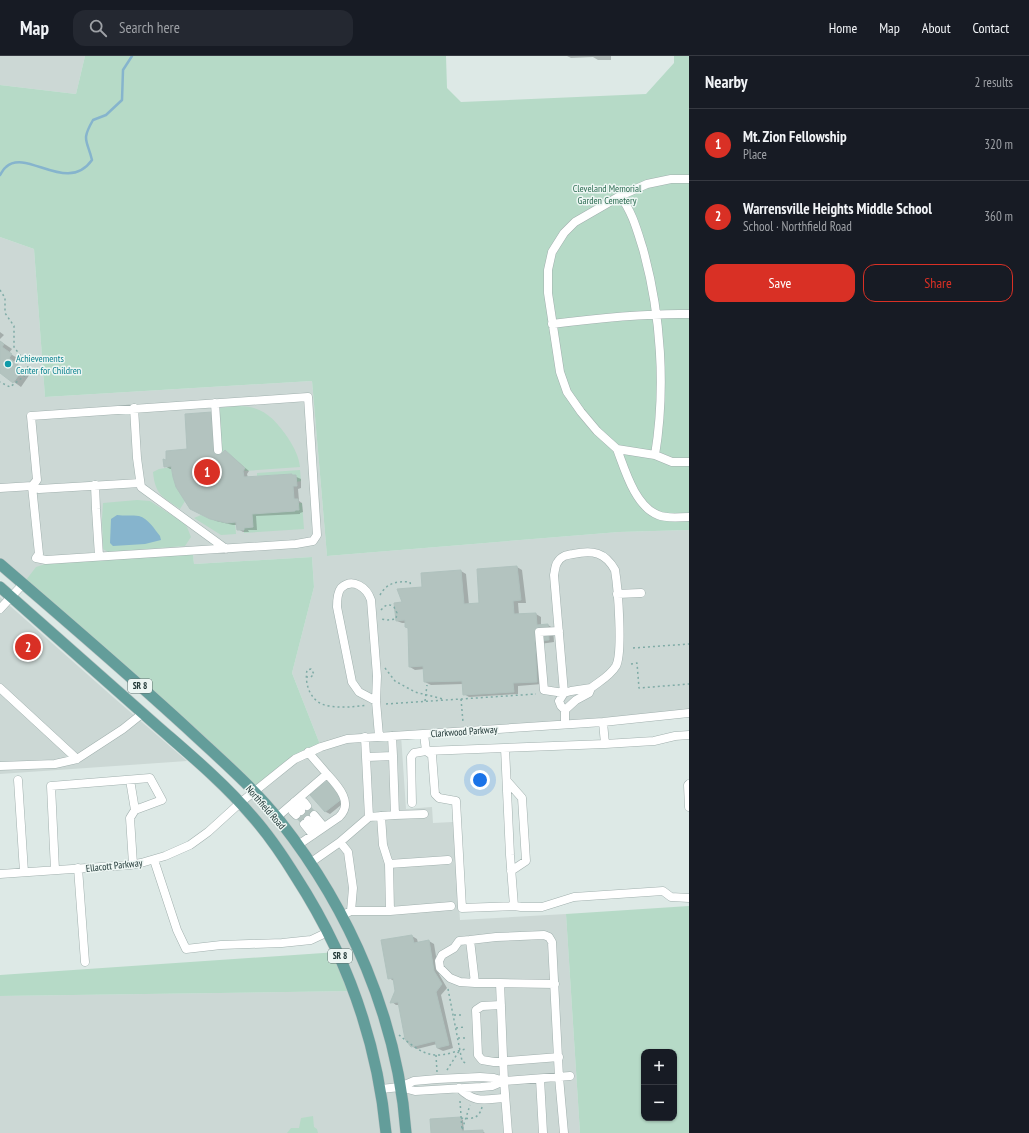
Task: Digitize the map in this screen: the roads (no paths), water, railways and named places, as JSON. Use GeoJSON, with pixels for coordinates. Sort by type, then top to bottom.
{"type":"FeatureCollection","features":[{"type":"Feature","properties":{"kind":"main road","name":"Northfield Road"},"geometry":{"type":"LineString","coordinates":[[0,564],[161,704],[254,792],[277,817],[347,913],[380,1006],[400,1087],[406,1133]]}},
{"type":"Feature","properties":{"kind":"main road","name":"Northfield Road"},"geometry":{"type":"LineString","coordinates":[[0,587],[212,774],[252,816],[287,863],[310,899],[328,932],[361,1009],[370,1040],[381,1089],[386,1133]]}},
{"type":"Feature","properties":{"kind":"street"},"geometry":{"type":"LineString","coordinates":[[689,179],[671,179],[646,184],[620,196],[576,222],[564,233],[552,252],[548,270],[548,293],[552,324],[560,372],[568,392],[580,412],[617,449],[631,484],[644,505],[658,515],[689,517]]}},
{"type":"Feature","properties":{"kind":"street"},"geometry":{"type":"LineString","coordinates":[[620,196],[631,213],[653,289],[661,380],[658,438],[655,455]]}},
{"type":"Feature","properties":{"kind":"street"},"geometry":{"type":"LineString","coordinates":[[552,324],[594,318],[656,314],[689,314]]}},
{"type":"Feature","properties":{"kind":"street"},"geometry":{"type":"LineString","coordinates":[[308,397],[317,534],[313,541],[296,544],[226,549],[46,560],[36,558],[39,554],[32,486],[37,480],[31,416],[134,408],[308,397]]}},
{"type":"Feature","properties":{"kind":"street"},"geometry":{"type":"LineString","coordinates":[[215,403],[218,450]]}},
{"type":"Feature","properties":{"kind":"street"},"geometry":{"type":"LineString","coordinates":[[134,408],[141,487],[226,549]]}},
{"type":"Feature","properties":{"kind":"street"},"geometry":{"type":"LineString","coordinates":[[617,449],[655,455],[672,462],[689,462]]}},
{"type":"Feature","properties":{"kind":"street"},"geometry":{"type":"LineString","coordinates":[[0,488],[32,486],[39,488],[140,483]]}},
{"type":"Feature","properties":{"kind":"street"},"geometry":{"type":"LineString","coordinates":[[95,485],[99,556]]}},
{"type":"Feature","properties":{"kind":"street"},"geometry":{"type":"LineString","coordinates":[[559,630],[539,632],[544,690],[564,693],[591,688],[609,675],[617,664],[620,651],[615,570],[611,562],[592,552],[564,556],[556,563],[554,575],[559,630],[564,693],[559,701],[565,710],[565,724]]}},
{"type":"Feature","properties":{"kind":"street"},"geometry":{"type":"LineString","coordinates":[[0,609],[23,584]]}},
{"type":"Feature","properties":{"kind":"street"},"geometry":{"type":"LineString","coordinates":[[376,701],[359,692],[352,682],[337,607],[337,598],[341,589],[348,585],[356,584],[363,588],[368,592],[371,600],[377,676],[376,701],[379,736]]}},
{"type":"Feature","properties":{"kind":"street"},"geometry":{"type":"LineString","coordinates":[[617,594],[641,593]]}},
{"type":"Feature","properties":{"kind":"street"},"geometry":{"type":"LineString","coordinates":[[0,688],[77,759]]}},
{"type":"Feature","properties":{"kind":"street"},"geometry":{"type":"LineString","coordinates":[[565,710],[576,700],[589,693],[591,688]]}},
{"type":"Feature","properties":{"kind":"street"},"geometry":{"type":"LineString","coordinates":[[0,766],[55,764],[77,759],[123,729],[143,713]]}},
{"type":"Feature","properties":{"kind":"street","name":"Clarkwood Parkway"},"geometry":{"type":"LineString","coordinates":[[254,792],[295,759],[308,752],[347,739],[603,722],[689,713]]}},
{"type":"Feature","properties":{"kind":"street"},"geometry":{"type":"LineString","coordinates":[[603,722],[605,744]]}},
{"type":"Feature","properties":{"kind":"street"},"geometry":{"type":"LineString","coordinates":[[424,734],[426,751],[432,755],[435,794],[439,798],[456,801],[462,908],[514,906],[542,907],[574,897],[663,891],[671,897],[689,898]]}},
{"type":"Feature","properties":{"kind":"street"},"geometry":{"type":"LineString","coordinates":[[412,803],[411,757],[414,754],[426,751],[605,744],[654,741],[675,736],[689,735]]}},
{"type":"Feature","properties":{"kind":"street"},"geometry":{"type":"LineString","coordinates":[[392,736],[395,815]]}},
{"type":"Feature","properties":{"kind":"street"},"geometry":{"type":"LineString","coordinates":[[365,737],[369,817]]}},
{"type":"Feature","properties":{"kind":"street"},"geometry":{"type":"LineString","coordinates":[[505,748],[514,906]]}},
{"type":"Feature","properties":{"kind":"street"},"geometry":{"type":"LineString","coordinates":[[298,845],[339,817],[345,812],[346,807],[341,788],[308,752]]}},
{"type":"Feature","properties":{"kind":"street"},"geometry":{"type":"LineString","coordinates":[[367,757],[393,756]]}},
{"type":"Feature","properties":{"kind":"street"},"geometry":{"type":"LineString","coordinates":[[277,817],[299,808],[327,774]]}},
{"type":"Feature","properties":{"kind":"street"},"geometry":{"type":"LineString","coordinates":[[55,870],[51,786],[150,778],[162,800],[135,810],[130,818],[133,864]]}},
{"type":"Feature","properties":{"kind":"street"},"geometry":{"type":"LineString","coordinates":[[18,780],[24,872]]}},
{"type":"Feature","properties":{"kind":"street"},"geometry":{"type":"LineString","coordinates":[[130,780],[135,810]]}},
{"type":"Feature","properties":{"kind":"street"},"geometry":{"type":"LineString","coordinates":[[507,781],[522,798],[526,861],[511,871]]}},
{"type":"Feature","properties":{"kind":"street"},"geometry":{"type":"LineString","coordinates":[[689,784],[689,807]]}},
{"type":"Feature","properties":{"kind":"street","name":"Ellacott Parkway"},"geometry":{"type":"LineString","coordinates":[[0,874],[133,864],[154,860],[178,851],[200,838],[254,792]]}},
{"type":"Feature","properties":{"kind":"street"},"geometry":{"type":"LineString","coordinates":[[310,863],[340,842],[369,817],[424,814]]}},
{"type":"Feature","properties":{"kind":"street"},"geometry":{"type":"LineString","coordinates":[[381,816],[383,845],[388,864],[390,911]]}},
{"type":"Feature","properties":{"kind":"street"},"geometry":{"type":"LineString","coordinates":[[309,819],[318,831]]}},
{"type":"Feature","properties":{"kind":"street"},"geometry":{"type":"LineString","coordinates":[[340,842],[348,852],[353,888],[347,913],[451,906]]}},
{"type":"Feature","properties":{"kind":"street"},"geometry":{"type":"LineString","coordinates":[[154,860],[177,930],[186,949],[221,945],[282,943],[311,940],[328,932]]}},
{"type":"Feature","properties":{"kind":"street"},"geometry":{"type":"LineString","coordinates":[[388,864],[448,860]]}},
{"type":"Feature","properties":{"kind":"street"},"geometry":{"type":"LineString","coordinates":[[78,868],[85,962]]}},
{"type":"Feature","properties":{"kind":"street"},"geometry":{"type":"LineString","coordinates":[[555,984],[460,982],[450,978],[440,968],[439,961],[442,955],[454,948],[459,941],[529,935],[544,935],[549,937],[552,942],[555,984],[558,1057],[564,1133]]}},
{"type":"Feature","properties":{"kind":"street"},"geometry":{"type":"LineString","coordinates":[[470,940],[475,983]]}},
{"type":"Feature","properties":{"kind":"street"},"geometry":{"type":"LineString","coordinates":[[500,984],[504,1081],[508,1133]]}},
{"type":"Feature","properties":{"kind":"street"},"geometry":{"type":"LineString","coordinates":[[501,1005],[482,1006],[476,1010],[478,1055],[482,1060],[494,1062],[558,1057]]}},
{"type":"Feature","properties":{"kind":"street"},"geometry":{"type":"LineString","coordinates":[[400,1087],[415,1091],[492,1086],[504,1081],[570,1076]]}},
{"type":"Feature","properties":{"kind":"street"},"geometry":{"type":"LineString","coordinates":[[381,1089],[400,1087],[414,1081],[437,1079],[480,1077],[494,1078],[504,1081]]}},
{"type":"Feature","properties":{"kind":"street"},"geometry":{"type":"LineString","coordinates":[[540,1079],[543,1133]]}},
{"type":"Feature","properties":{"kind":"street"},"geometry":{"type":"LineString","coordinates":[[459,1088],[466,1096],[474,1099],[505,1098]]}},
{"type":"Feature","properties":{"kind":"water"},"geometry":{"type":"Polygon","coordinates":[[[117,515],[142,517],[154,528],[161,540],[145,544],[113,546],[110,543],[111,519],[117,515]]]}},
{"type":"Feature","properties":{"kind":"waterway"},"geometry":{"type":"LineString","coordinates":[[0,175],[5,168],[15,163],[25,163],[59,173],[71,173],[82,170],[92,160],[86,140],[89,127],[93,120],[106,115],[122,100],[123,70],[132,56]]}},
{"type":"Feature","properties":{"kind":"place","name":"Achievements Center for Children"},"geometry":{"type":"Point","coordinates":[8,364]}},
{"type":"Feature","properties":{"kind":"place","name":"Mt. Zion Fellowship"},"geometry":{"type":"Point","coordinates":[207,472]}},
{"type":"Feature","properties":{"kind":"place","name":"Warrensville Heights Middle School"},"geometry":{"type":"Point","coordinates":[28,647]}},
{"type":"Feature","properties":{"kind":"park label","name":"Cleveland Memorial Garden Cemetery"},"geometry":{"type":"Point","coordinates":[607,194]}}]}
